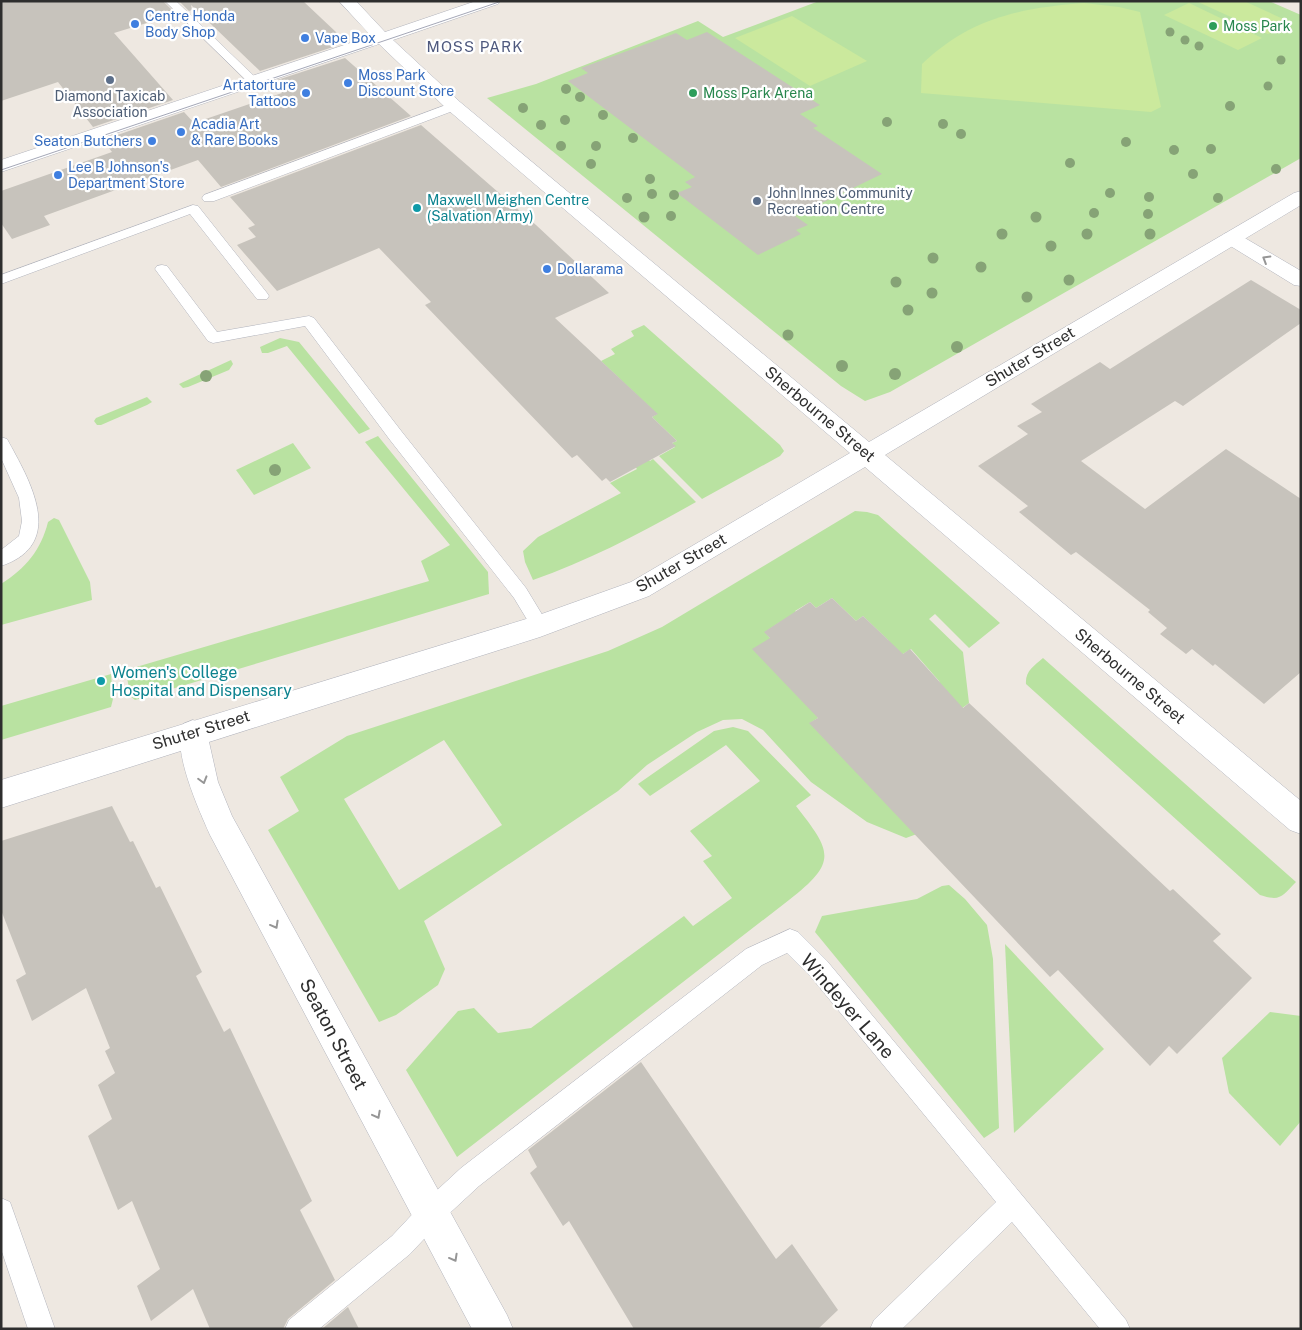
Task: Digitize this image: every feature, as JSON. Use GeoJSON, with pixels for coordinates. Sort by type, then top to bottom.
{"type":"FeatureCollection","features":[{"type":"Feature","properties":{"kind":"street","name":"Sherbourne Street"},"geometry":{"type":"LineString","coordinates":[[347,1],[382,38],[454,106],[1301,820]]}},
{"type":"Feature","properties":{"kind":"street"},"geometry":{"type":"LineString","coordinates":[[1,166],[492,1]]}},
{"type":"Feature","properties":{"kind":"street","name":"Shuter Street"},"geometry":{"type":"LineString","coordinates":[[1,794],[193,732],[540,626],[640,589],[1301,197]]}},
{"type":"Feature","properties":{"kind":"street"},"geometry":{"type":"LineString","coordinates":[[1231,238],[1301,280]]}},
{"type":"Feature","properties":{"kind":"street","name":"Seaton Street"},"geometry":{"type":"LineString","coordinates":[[193,732],[203,782],[221,825],[493,1329]]}},
{"type":"Feature","properties":{"kind":"lane"},"geometry":{"type":"LineString","coordinates":[[170,1],[254,81]]}},
{"type":"Feature","properties":{"kind":"lane"},"geometry":{"type":"LineString","coordinates":[[210,198],[454,106]]}},
{"type":"Feature","properties":{"kind":"lane"},"geometry":{"type":"LineString","coordinates":[[1,280],[193,209],[262,296]]}},
{"type":"Feature","properties":{"kind":"lane"},"geometry":{"type":"LineString","coordinates":[[162,269],[213,338],[309,321],[520,593],[540,626]]}},
{"type":"Feature","properties":{"kind":"lane"},"geometry":{"type":"LineString","coordinates":[[1,442],[30,504],[29,534],[24,542],[1,560]]}},
{"type":"Feature","properties":{"kind":"lane","name":"Windeyer Lane"},"geometry":{"type":"LineString","coordinates":[[430,1214],[470,1177],[754,957],[790,940],[819,969],[1117,1329]]}},
{"type":"Feature","properties":{"kind":"lane"},"geometry":{"type":"LineString","coordinates":[[883,1329],[1013,1203]]}},
{"type":"Feature","properties":{"kind":"lane"},"geometry":{"type":"LineString","coordinates":[[1,1212],[42,1329]]}},
{"type":"Feature","properties":{"kind":"lane"},"geometry":{"type":"LineString","coordinates":[[298,1329],[400,1245],[430,1214]]}},
{"type":"Feature","properties":{"kind":"green space","name":"Moss Park"},"geometry":{"type":"Polygon","coordinates":[[[819,1],[1269,1],[1301,15],[1301,158],[890,392],[865,401],[841,386],[487,98],[536,84],[698,21],[723,37],[819,1]]]}},
{"type":"Feature","properties":{"kind":"green space","name":"Moss Park"},"geometry":{"type":"Polygon","coordinates":[[[1196,1],[1244,1],[1292,23],[1268,34],[1196,1]]]}},
{"type":"Feature","properties":{"kind":"green space"},"geometry":{"type":"Polygon","coordinates":[[[1084,3],[1119,7],[1140,12],[1161,107],[1151,112],[921,93],[922,64],[940,48],[977,26],[1017,12],[1084,3]]]}},
{"type":"Feature","properties":{"kind":"green space","name":"Moss Park"},"geometry":{"type":"Polygon","coordinates":[[[1189,3],[1262,38],[1238,50],[1164,15],[1189,3]]]}},
{"type":"Feature","properties":{"kind":"green space"},"geometry":{"type":"Polygon","coordinates":[[[792,16],[867,61],[810,86],[735,38],[792,16]]]}},
{"type":"Feature","properties":{"kind":"green space"},"geometry":{"type":"Polygon","coordinates":[[[644,325],[780,445],[784,451],[780,456],[702,499],[659,456],[675,447],[672,443],[677,441],[652,417],[657,414],[601,361],[615,354],[611,349],[634,336],[631,331],[644,325]]]}},
{"type":"Feature","properties":{"kind":"green space"},"geometry":{"type":"Polygon","coordinates":[[[280,338],[299,342],[370,429],[359,434],[287,346],[268,353],[262,353],[260,347],[280,338]]]}},
{"type":"Feature","properties":{"kind":"green space"},"geometry":{"type":"Polygon","coordinates":[[[231,360],[233,364],[229,370],[188,387],[183,388],[179,384],[231,360]]]}},
{"type":"Feature","properties":{"kind":"green space"},"geometry":{"type":"Polygon","coordinates":[[[147,397],[152,402],[147,405],[101,425],[97,425],[94,421],[96,418],[147,397]]]}},
{"type":"Feature","properties":{"kind":"green space"},"geometry":{"type":"Polygon","coordinates":[[[378,436],[488,572],[489,594],[135,700],[130,696],[126,670],[429,581],[421,561],[450,545],[365,442],[378,436]]]}},
{"type":"Feature","properties":{"kind":"green space"},"geometry":{"type":"Polygon","coordinates":[[[293,443],[311,468],[254,495],[236,470],[293,443]]]}},
{"type":"Feature","properties":{"kind":"green space"},"geometry":{"type":"Polygon","coordinates":[[[647,458],[650,461],[653,459],[696,502],[616,545],[575,564],[533,580],[525,562],[523,551],[538,537],[621,493],[610,483],[637,469],[634,465],[647,458]]]}},
{"type":"Feature","properties":{"kind":"green space"},"geometry":{"type":"Polygon","coordinates":[[[855,511],[878,515],[1000,623],[969,648],[935,614],[929,619],[963,652],[969,703],[953,715],[939,681],[911,649],[895,659],[888,640],[863,616],[856,621],[832,598],[816,608],[810,602],[795,611],[801,617],[786,627],[780,622],[765,632],[818,718],[810,723],[841,756],[925,831],[906,838],[867,822],[811,782],[763,730],[742,719],[723,720],[697,732],[647,765],[618,791],[424,921],[445,969],[438,985],[396,1015],[379,1022],[268,830],[299,811],[280,777],[347,736],[608,651],[662,627],[855,511]],[[444,740],[344,799],[399,890],[502,825],[444,740]]]}},
{"type":"Feature","properties":{"kind":"green space"},"geometry":{"type":"Polygon","coordinates":[[[54,518],[59,520],[90,582],[92,600],[1,625],[1,584],[25,565],[37,550],[48,522],[54,518]]]}},
{"type":"Feature","properties":{"kind":"green space"},"geometry":{"type":"Polygon","coordinates":[[[1043,658],[1296,882],[1277,898],[1260,895],[1026,684],[1029,672],[1043,658]]]}},
{"type":"Feature","properties":{"kind":"green space"},"geometry":{"type":"Polygon","coordinates":[[[111,674],[113,699],[111,707],[1,740],[1,706],[111,674]]]}},
{"type":"Feature","properties":{"kind":"green space"},"geometry":{"type":"Polygon","coordinates":[[[733,727],[748,731],[811,795],[796,806],[823,846],[822,866],[816,876],[789,900],[457,1157],[406,1070],[458,1011],[474,1008],[498,1033],[531,1028],[684,916],[693,926],[732,898],[703,861],[712,856],[690,831],[760,781],[726,745],[650,796],[638,784],[714,731],[733,727]]]}},
{"type":"Feature","properties":{"kind":"green space"},"geometry":{"type":"Polygon","coordinates":[[[949,885],[965,899],[987,925],[993,959],[999,1128],[984,1138],[815,932],[822,916],[917,899],[942,886],[949,885]]]}},
{"type":"Feature","properties":{"kind":"green space"},"geometry":{"type":"Polygon","coordinates":[[[1005,944],[1104,1049],[1014,1133],[1005,944]]]}},
{"type":"Feature","properties":{"kind":"green space"},"geometry":{"type":"Polygon","coordinates":[[[1270,1012],[1301,1016],[1301,1121],[1280,1146],[1229,1093],[1222,1058],[1270,1012]]]}},
{"type":"Feature","properties":{"kind":"building"},"geometry":{"type":"Polygon","coordinates":[[[1,1],[163,1],[176,14],[114,33],[173,100],[93,127],[58,82],[1,101],[1,1]]]}},
{"type":"Feature","properties":{"kind":"building"},"geometry":{"type":"Polygon","coordinates":[[[179,1],[303,1],[337,33],[322,38],[333,47],[260,71],[191,5],[192,10],[189,11],[179,1]]]}},
{"type":"Feature","properties":{"kind":"building","name":"Moss Park Arena"},"geometry":{"type":"Polygon","coordinates":[[[707,32],[820,105],[800,114],[818,126],[813,128],[882,174],[795,216],[808,225],[796,230],[801,234],[758,255],[677,193],[692,187],[685,182],[695,177],[568,81],[588,73],[581,68],[676,33],[687,40],[707,32]]]}},
{"type":"Feature","properties":{"kind":"building"},"geometry":{"type":"Polygon","coordinates":[[[345,58],[411,116],[221,187],[198,160],[44,216],[50,225],[12,239],[1,223],[1,191],[112,152],[103,140],[184,112],[194,123],[282,93],[271,82],[345,58]]]}},
{"type":"Feature","properties":{"kind":"building"},"geometry":{"type":"Polygon","coordinates":[[[421,125],[536,225],[609,293],[555,318],[658,414],[652,417],[677,441],[672,443],[676,446],[610,482],[606,478],[602,481],[577,455],[572,458],[425,305],[431,302],[379,248],[277,291],[237,245],[256,237],[248,228],[255,225],[230,197],[421,125]]]}},
{"type":"Feature","properties":{"kind":"building"},"geometry":{"type":"Polygon","coordinates":[[[1251,280],[1301,310],[1301,323],[1183,406],[1175,401],[1081,461],[1145,509],[1226,449],[1301,499],[1301,672],[1264,704],[1215,664],[1213,666],[1192,649],[1186,654],[1160,634],[1167,628],[1148,612],[1150,610],[1076,552],[1071,555],[1019,512],[1028,506],[978,466],[1028,434],[1017,426],[1042,412],[1031,404],[1100,362],[1110,369],[1251,280]]]}},
{"type":"Feature","properties":{"kind":"building"},"geometry":{"type":"Polygon","coordinates":[[[832,598],[856,621],[863,616],[903,654],[910,649],[963,708],[969,703],[1170,891],[1173,889],[1221,934],[1213,941],[1252,978],[1177,1054],[1169,1046],[1150,1066],[1058,970],[1050,977],[809,723],[818,718],[752,649],[770,638],[764,632],[810,602],[816,608],[832,598]]]}},
{"type":"Feature","properties":{"kind":"building"},"geometry":{"type":"Polygon","coordinates":[[[112,806],[130,842],[133,841],[156,888],[160,886],[202,972],[196,976],[224,1032],[230,1028],[312,1201],[300,1210],[335,1280],[288,1319],[283,1329],[210,1329],[193,1289],[151,1321],[137,1286],[160,1269],[132,1201],[118,1210],[88,1136],[112,1119],[98,1085],[115,1073],[105,1051],[110,1048],[86,988],[32,1021],[16,980],[26,974],[1,910],[1,841],[112,806]]]}},
{"type":"Feature","properties":{"kind":"building"},"geometry":{"type":"Polygon","coordinates":[[[641,1062],[776,1259],[792,1244],[838,1310],[818,1329],[634,1329],[569,1221],[563,1226],[530,1173],[537,1167],[528,1150],[641,1062]]]}},
{"type":"Feature","properties":{"kind":"building"},"geometry":{"type":"Polygon","coordinates":[[[348,1307],[359,1329],[322,1329],[348,1307]]]}},
{"type":"Feature","properties":{"kind":"tram line"},"geometry":{"type":"LineString","coordinates":[[1,170],[502,1]]}},
{"type":"Feature","properties":{"kind":"place","name":"Centre Honda Body Shop"},"geometry":{"type":"Point","coordinates":[135,24]}},
{"type":"Feature","properties":{"kind":"place","name":"Moss Park"},"geometry":{"type":"Point","coordinates":[1213,26]}},
{"type":"Feature","properties":{"kind":"place","name":"Vape Box"},"geometry":{"type":"Point","coordinates":[305,38]}},
{"type":"Feature","properties":{"kind":"place","name":"Diamond Taxicab Association"},"geometry":{"type":"Point","coordinates":[110,80]}},
{"type":"Feature","properties":{"kind":"place","name":"Moss Park Discount Store"},"geometry":{"type":"Point","coordinates":[348,83]}},
{"type":"Feature","properties":{"kind":"place","name":"Artatorture Tattoos"},"geometry":{"type":"Point","coordinates":[306,93]}},
{"type":"Feature","properties":{"kind":"place","name":"Moss Park Arena"},"geometry":{"type":"Point","coordinates":[693,93]}},
{"type":"Feature","properties":{"kind":"place","name":"Acadia Art & Rare Books"},"geometry":{"type":"Point","coordinates":[181,132]}},
{"type":"Feature","properties":{"kind":"place","name":"Seaton Butchers"},"geometry":{"type":"Point","coordinates":[152,141]}},
{"type":"Feature","properties":{"kind":"place","name":"Lee B Johnson's Department Store"},"geometry":{"type":"Point","coordinates":[58,175]}},
{"type":"Feature","properties":{"kind":"place","name":"John Innes Community Recreation Centre"},"geometry":{"type":"Point","coordinates":[757,201]}},
{"type":"Feature","properties":{"kind":"place","name":"Maxwell Meighen Centre (Salvation Army)"},"geometry":{"type":"Point","coordinates":[417,208]}},
{"type":"Feature","properties":{"kind":"place","name":"Dollarama"},"geometry":{"type":"Point","coordinates":[547,269]}},
{"type":"Feature","properties":{"kind":"place","name":"Women's College Hospital and Dispensary"},"geometry":{"type":"Point","coordinates":[101,681]}},
{"type":"Feature","properties":{"kind":"district","name":"MOSS PARK"},"geometry":{"type":"Point","coordinates":[475,46]}}]}
